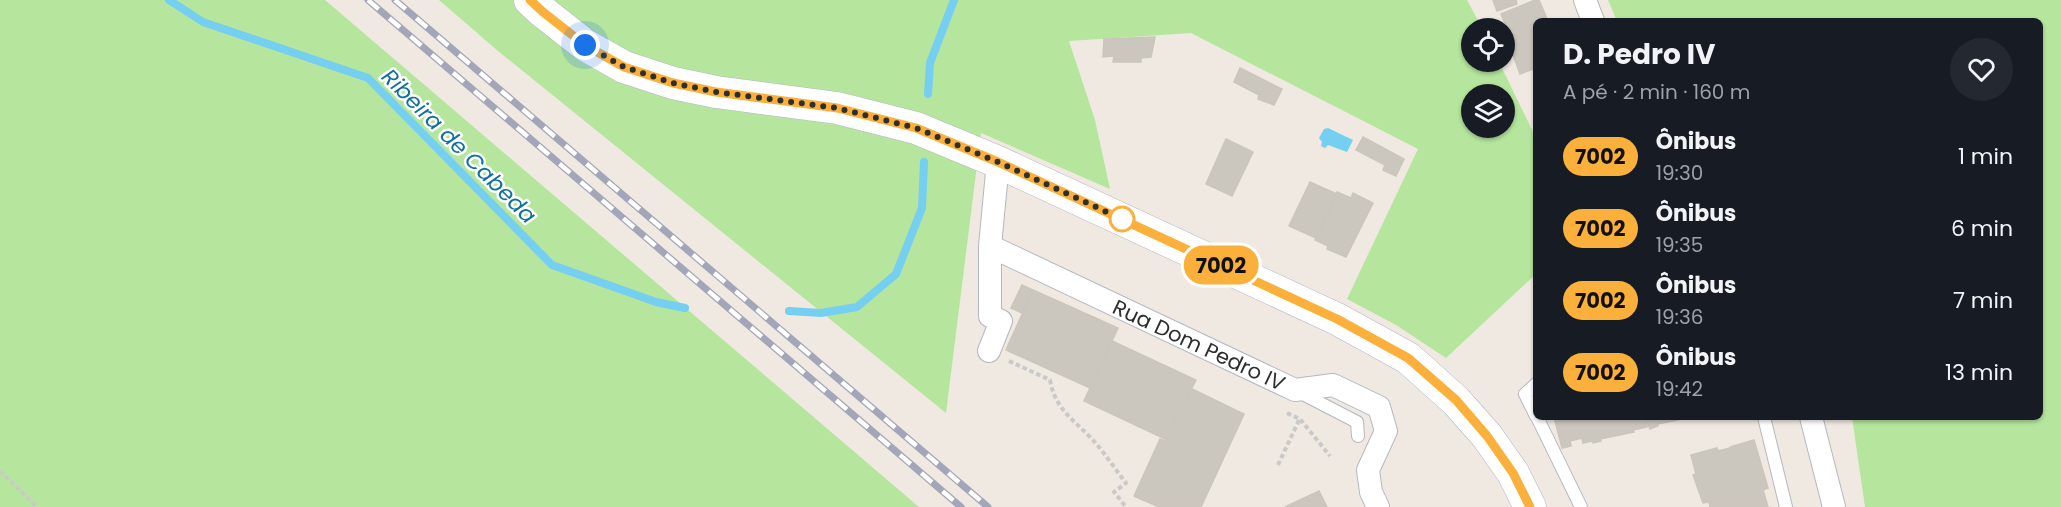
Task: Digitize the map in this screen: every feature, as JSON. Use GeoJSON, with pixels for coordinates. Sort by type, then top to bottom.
{"type":"FeatureCollection","features":[{"type":"Feature","properties":{"kind":"main road"},"geometry":{"type":"LineString","coordinates":[[537,6],[585,45],[634,71],[673,83],[716,92],[837,108],[916,128],[998,162],[1337,319],[1408,358],[1456,400],[1487,436],[1513,473],[1530,507]]}},
{"type":"Feature","properties":{"kind":"street"},"geometry":{"type":"LineString","coordinates":[[1585,0],[1592,18]]}},
{"type":"Feature","properties":{"kind":"street"},"geometry":{"type":"LineString","coordinates":[[989,351],[1001,321],[990,315],[990,246],[998,162]]}},
{"type":"Feature","properties":{"kind":"street","name":"Rua Dom Pedro IV"},"geometry":{"type":"LineString","coordinates":[[990,246],[1302,394],[1334,385],[1379,407],[1386,431],[1368,470],[1371,492],[1378,507]]}},
{"type":"Feature","properties":{"kind":"street"},"geometry":{"type":"LineString","coordinates":[[1812,420],[1834,507]]}},
{"type":"Feature","properties":{"kind":"lane"},"geometry":{"type":"LineString","coordinates":[[1533,387],[1525,394],[1533,410]]}},
{"type":"Feature","properties":{"kind":"lane"},"geometry":{"type":"LineString","coordinates":[[1302,394],[1357,422],[1358,436]]}},
{"type":"Feature","properties":{"kind":"lane"},"geometry":{"type":"LineString","coordinates":[[1538,420],[1581,507]]}},
{"type":"Feature","properties":{"kind":"lane"},"geometry":{"type":"LineString","coordinates":[[1765,420],[1786,507]]}},
{"type":"Feature","properties":{"kind":"path"},"geometry":{"type":"LineString","coordinates":[[989,351],[1050,380],[1053,395],[1063,411],[1093,440],[1126,483],[1114,492],[1126,507]]}},
{"type":"Feature","properties":{"kind":"path"},"geometry":{"type":"LineString","coordinates":[[1278,465],[1300,419],[1302,394]]}},
{"type":"Feature","properties":{"kind":"path"},"geometry":{"type":"LineString","coordinates":[[1300,419],[1330,456]]}},
{"type":"Feature","properties":{"kind":"path"},"geometry":{"type":"LineString","coordinates":[[0,471],[37,507]]}},
{"type":"Feature","properties":{"kind":"green space"},"geometry":{"type":"Polygon","coordinates":[[[0,0],[325,0],[919,507],[0,507],[0,0]]]}},
{"type":"Feature","properties":{"kind":"green space"},"geometry":{"type":"Polygon","coordinates":[[[439,0],[1467,0],[1477,18],[1461,18],[1461,72],[1504,72],[1510,84],[1461,84],[1461,138],[1515,138],[1515,95],[1533,132],[1533,277],[1446,358],[1396,325],[1347,299],[1418,149],[1191,33],[1069,41],[1095,120],[1110,189],[981,133],[946,413],[498,51],[439,0]]]}},
{"type":"Feature","properties":{"kind":"green space"},"geometry":{"type":"Polygon","coordinates":[[[1608,0],[2061,0],[2061,507],[1865,507],[1852,420],[2043,420],[2043,18],[1616,18],[1608,0]]]}},
{"type":"Feature","properties":{"kind":"water"},"geometry":{"type":"Polygon","coordinates":[[[1328,128],[1353,140],[1347,152],[1328,145],[1325,148],[1321,146],[1322,142],[1319,138],[1324,129],[1328,128]]]}},
{"type":"Feature","properties":{"kind":"building"},"geometry":{"type":"Polygon","coordinates":[[[1493,0],[1516,0],[1517,4],[1497,11],[1493,0]]]}},
{"type":"Feature","properties":{"kind":"building"},"geometry":{"type":"Polygon","coordinates":[[[1539,0],[1547,18],[1533,18],[1533,30],[1515,37],[1515,18],[1503,18],[1501,14],[1539,0]]]}},
{"type":"Feature","properties":{"kind":"building"},"geometry":{"type":"Polygon","coordinates":[[[1533,30],[1533,69],[1520,74],[1515,60],[1515,38],[1533,30]]]}},
{"type":"Feature","properties":{"kind":"building"},"geometry":{"type":"Polygon","coordinates":[[[1155,37],[1151,57],[1141,58],[1141,62],[1113,62],[1114,56],[1103,57],[1104,39],[1155,37]]]}},
{"type":"Feature","properties":{"kind":"building"},"geometry":{"type":"Polygon","coordinates":[[[1240,68],[1282,89],[1274,105],[1258,99],[1259,95],[1234,82],[1240,68]]]}},
{"type":"Feature","properties":{"kind":"building"},"geometry":{"type":"Polygon","coordinates":[[[1363,137],[1404,159],[1396,176],[1383,170],[1385,165],[1356,150],[1363,137]]]}},
{"type":"Feature","properties":{"kind":"building"},"geometry":{"type":"Polygon","coordinates":[[[1226,139],[1253,152],[1232,196],[1206,184],[1226,139]]]}},
{"type":"Feature","properties":{"kind":"building"},"geometry":{"type":"Polygon","coordinates":[[[1310,182],[1337,194],[1316,238],[1289,226],[1310,182]]]}},
{"type":"Feature","properties":{"kind":"building"},"geometry":{"type":"Polygon","coordinates":[[[1337,192],[1351,198],[1353,193],[1373,203],[1346,257],[1327,249],[1328,246],[1315,240],[1337,192]]]}},
{"type":"Feature","properties":{"kind":"building"},"geometry":{"type":"Polygon","coordinates":[[[1022,285],[1033,290],[1022,313],[1011,308],[1022,285]]]}},
{"type":"Feature","properties":{"kind":"building"},"geometry":{"type":"Polygon","coordinates":[[[1033,290],[1118,328],[1090,388],[1006,350],[1033,290]]]}},
{"type":"Feature","properties":{"kind":"building"},"geometry":{"type":"Polygon","coordinates":[[[1112,341],[1196,380],[1165,439],[1084,401],[1112,341]]]}},
{"type":"Feature","properties":{"kind":"building"},"geometry":{"type":"Polygon","coordinates":[[[1192,389],[1244,414],[1201,507],[1159,507],[1134,496],[1160,439],[1165,441],[1192,389]]]}},
{"type":"Feature","properties":{"kind":"building"},"geometry":{"type":"Polygon","coordinates":[[[1555,420],[1646,420],[1647,427],[1633,430],[1634,432],[1600,439],[1601,441],[1593,443],[1592,441],[1583,443],[1582,438],[1570,441],[1571,446],[1562,448],[1555,420]]]}},
{"type":"Feature","properties":{"kind":"building"},"geometry":{"type":"Polygon","coordinates":[[[1646,420],[1677,420],[1658,424],[1650,429],[1646,420]]]}},
{"type":"Feature","properties":{"kind":"building"},"geometry":{"type":"Polygon","coordinates":[[[1754,440],[1768,488],[1763,490],[1768,507],[1710,507],[1709,502],[1703,503],[1693,475],[1696,474],[1691,455],[1717,448],[1718,451],[1754,440]]]}},
{"type":"Feature","properties":{"kind":"building"},"geometry":{"type":"Polygon","coordinates":[[[1319,491],[1327,507],[1285,507],[1319,491]]]}},
{"type":"Feature","properties":{"kind":"waterway","name":"Ribeira de Cabeda"},"geometry":{"type":"LineString","coordinates":[[169,0],[203,22],[368,78],[552,265],[656,302],[685,308]]}},
{"type":"Feature","properties":{"kind":"waterway","name":"Ribeira de Cabeda"},"geometry":{"type":"LineString","coordinates":[[928,94],[930,63],[954,0]]}},
{"type":"Feature","properties":{"kind":"waterway","name":"Ribeira de Cabeda"},"geometry":{"type":"LineString","coordinates":[[789,311],[821,313],[857,307],[896,274],[922,208],[924,162]]}},
{"type":"Feature","properties":{"kind":"railway"},"geometry":{"type":"LineString","coordinates":[[368,0],[961,507]]}},
{"type":"Feature","properties":{"kind":"railway"},"geometry":{"type":"LineString","coordinates":[[395,0],[988,507]]}},
{"type":"Feature","properties":{"kind":"bus line","name":"7002"},"geometry":{"type":"LineString","coordinates":[[530,0],[585,45],[624,67],[673,83],[716,92],[837,108],[916,128],[998,162],[1337,319],[1408,358],[1456,400],[1487,436],[1513,473],[1530,507]]}},
{"type":"Feature","properties":{"kind":"route"},"geometry":{"type":"LineString","coordinates":[[585,45],[624,67],[673,83],[716,92],[837,108],[916,128],[998,162],[1122,219]]}}]}
